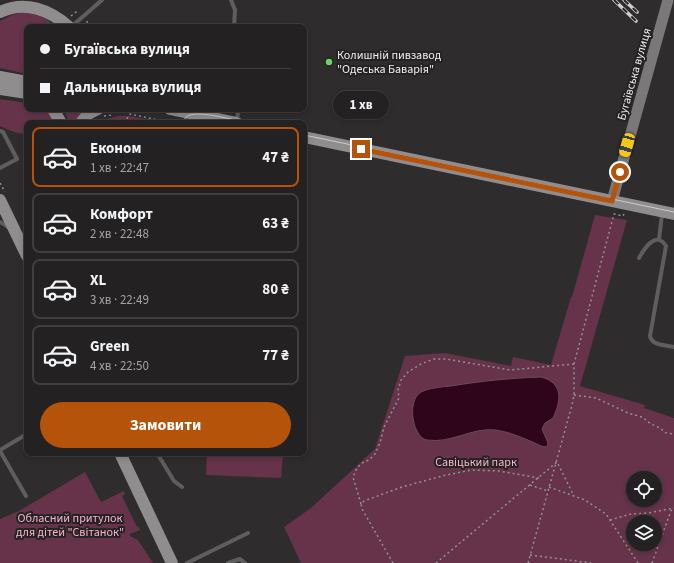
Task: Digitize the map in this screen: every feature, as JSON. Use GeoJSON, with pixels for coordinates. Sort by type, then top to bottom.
{"type":"FeatureCollection","features":[{"type":"Feature","properties":{"kind":"main road","name":"Бугаївська вулиця"},"geometry":{"type":"LineString","coordinates":[[612,201],[668,0]]}},
{"type":"Feature","properties":{"kind":"main road"},"geometry":{"type":"LineString","coordinates":[[0,12],[12,7],[26,6],[44,11],[69,24]]}},
{"type":"Feature","properties":{"kind":"main road"},"geometry":{"type":"LineString","coordinates":[[44,11],[55,24]]}},
{"type":"Feature","properties":{"kind":"main road"},"geometry":{"type":"LineString","coordinates":[[0,77],[24,81]]}},
{"type":"Feature","properties":{"kind":"main road"},"geometry":{"type":"LineString","coordinates":[[0,89],[24,93]]}},
{"type":"Feature","properties":{"kind":"main road"},"geometry":{"type":"LineString","coordinates":[[83,120],[88,114],[92,112]]}},
{"type":"Feature","properties":{"kind":"main road"},"geometry":{"type":"LineString","coordinates":[[181,112],[195,116],[219,119]]}},
{"type":"Feature","properties":{"kind":"main road"},"geometry":{"type":"LineString","coordinates":[[307,138],[668,212]]}},
{"type":"Feature","properties":{"kind":"main road"},"geometry":{"type":"LineString","coordinates":[[0,200],[24,249]]}},
{"type":"Feature","properties":{"kind":"main road"},"geometry":{"type":"LineString","coordinates":[[121,456],[172,563]]}},
{"type":"Feature","properties":{"kind":"lane"},"geometry":{"type":"LineString","coordinates":[[69,24],[102,0]]}},
{"type":"Feature","properties":{"kind":"lane"},"geometry":{"type":"LineString","coordinates":[[231,0],[235,10],[234,24]]}},
{"type":"Feature","properties":{"kind":"lane"},"geometry":{"type":"LineString","coordinates":[[0,131],[3,132],[17,159],[0,168]]}},
{"type":"Feature","properties":{"kind":"lane"},"geometry":{"type":"LineString","coordinates":[[659,240],[668,212]]}},
{"type":"Feature","properties":{"kind":"lane"},"geometry":{"type":"LineString","coordinates":[[0,222],[17,233]]}},
{"type":"Feature","properties":{"kind":"lane"},"geometry":{"type":"LineString","coordinates":[[639,258],[650,242],[659,240],[664,242],[666,251],[650,336],[651,341],[655,343],[674,347]]}},
{"type":"Feature","properties":{"kind":"lane"},"geometry":{"type":"LineString","coordinates":[[24,436],[0,450],[26,496]]}},
{"type":"Feature","properties":{"kind":"lane"},"geometry":{"type":"LineString","coordinates":[[159,456],[174,481],[182,487]]}},
{"type":"Feature","properties":{"kind":"lane"},"geometry":{"type":"LineString","coordinates":[[187,563],[248,533]]}},
{"type":"Feature","properties":{"kind":"lane"},"geometry":{"type":"LineString","coordinates":[[228,563],[240,558],[245,563]]}},
{"type":"Feature","properties":{"kind":"path"},"geometry":{"type":"LineString","coordinates":[[69,24],[76,12]]}},
{"type":"Feature","properties":{"kind":"path"},"geometry":{"type":"LineString","coordinates":[[126,120],[130,114],[158,120]]}},
{"type":"Feature","properties":{"kind":"path"},"geometry":{"type":"LineString","coordinates":[[528,563],[557,462],[574,395],[574,364],[614,214]]}},
{"type":"Feature","properties":{"kind":"path"},"geometry":{"type":"LineString","coordinates":[[394,563],[362,509],[353,477],[357,468],[375,454],[380,443],[384,427],[399,398],[398,390],[401,380],[408,372],[434,359],[446,359],[510,370],[574,364]]}},
{"type":"Feature","properties":{"kind":"path"},"geometry":{"type":"LineString","coordinates":[[574,395],[596,398],[628,413],[642,417],[666,433],[674,434]]}},
{"type":"Feature","properties":{"kind":"path"},"geometry":{"type":"LineString","coordinates":[[436,563],[557,462]]}},
{"type":"Feature","properties":{"kind":"path"},"geometry":{"type":"LineString","coordinates":[[557,462],[574,496]]}},
{"type":"Feature","properties":{"kind":"path"},"geometry":{"type":"LineString","coordinates":[[360,504],[368,498],[402,487],[471,470],[499,471],[539,478]]}},
{"type":"Feature","properties":{"kind":"path"},"geometry":{"type":"LineString","coordinates":[[530,486],[548,491]]}},
{"type":"Feature","properties":{"kind":"path"},"geometry":{"type":"LineString","coordinates":[[549,487],[593,504],[606,514],[638,563]]}},
{"type":"Feature","properties":{"kind":"path"},"geometry":{"type":"LineString","coordinates":[[610,520],[631,514],[648,513],[673,508]]}},
{"type":"Feature","properties":{"kind":"path"},"geometry":{"type":"LineString","coordinates":[[652,563],[673,508]]}},
{"type":"Feature","properties":{"kind":"path"},"geometry":{"type":"LineString","coordinates":[[530,555],[592,563]]}},
{"type":"Feature","properties":{"kind":"green space"},"geometry":{"type":"Polygon","coordinates":[[[23,12],[32,14],[40,16],[52,24],[24,24],[24,73],[0,68],[0,21],[12,15],[23,12]]]}},
{"type":"Feature","properties":{"kind":"green space"},"geometry":{"type":"Polygon","coordinates":[[[0,99],[24,103],[24,112],[48,112],[54,120],[24,120],[24,134],[16,133],[0,126],[0,99]]]}},
{"type":"Feature","properties":{"kind":"green space"},"geometry":{"type":"Polygon","coordinates":[[[65,112],[83,112],[78,120],[68,120],[65,112]]]}},
{"type":"Feature","properties":{"kind":"green space"},"geometry":{"type":"Polygon","coordinates":[[[118,116],[130,116],[149,120],[104,120],[118,116]]]}},
{"type":"Feature","properties":{"kind":"green space","name":"Савіцький парк"},"geometry":{"type":"Polygon","coordinates":[[[595,215],[627,220],[580,386],[645,405],[644,408],[674,418],[674,563],[301,563],[284,527],[311,508],[375,449],[405,356],[445,353],[511,366],[513,357],[551,365],[595,215]]]}},
{"type":"Feature","properties":{"kind":"green space"},"geometry":{"type":"Polygon","coordinates":[[[207,456],[283,456],[281,478],[206,475],[207,456]]]}},
{"type":"Feature","properties":{"kind":"green space","name":"Обласний притулок для дітей \"Світанок\""},"geometry":{"type":"Polygon","coordinates":[[[85,472],[101,502],[124,491],[125,494],[122,496],[137,527],[138,526],[140,530],[130,534],[130,536],[138,540],[153,563],[0,563],[0,519],[19,511],[85,472]]]}},
{"type":"Feature","properties":{"kind":"shaded area"},"geometry":{"type":"Polygon","coordinates":[[[541,377],[554,384],[559,393],[556,412],[553,418],[545,423],[542,429],[548,443],[547,447],[541,446],[513,434],[496,430],[478,431],[445,440],[427,440],[422,438],[415,426],[413,419],[414,403],[416,397],[421,392],[435,388],[485,381],[541,377]]]}},
{"type":"Feature","properties":{"kind":"tram line"},"geometry":{"type":"LineString","coordinates":[[184,120],[187,116],[195,114],[218,116],[235,120]]}},
{"type":"Feature","properties":{"kind":"tram line"},"geometry":{"type":"LineString","coordinates":[[307,136],[674,212]]}},
{"type":"Feature","properties":{"kind":"railway"},"geometry":{"type":"LineString","coordinates":[[614,0],[636,21]]}},
{"type":"Feature","properties":{"kind":"railway"},"geometry":{"type":"LineString","coordinates":[[624,0],[637,12]]}},
{"type":"Feature","properties":{"kind":"place","name":"Колишній пивзавод \"Одеська Баварія\""},"geometry":{"type":"Point","coordinates":[329,62]}},
{"type":"Feature","properties":{"kind":"route"},"geometry":{"type":"LineString","coordinates":[[361,149],[612,201],[620,172]]}}]}
